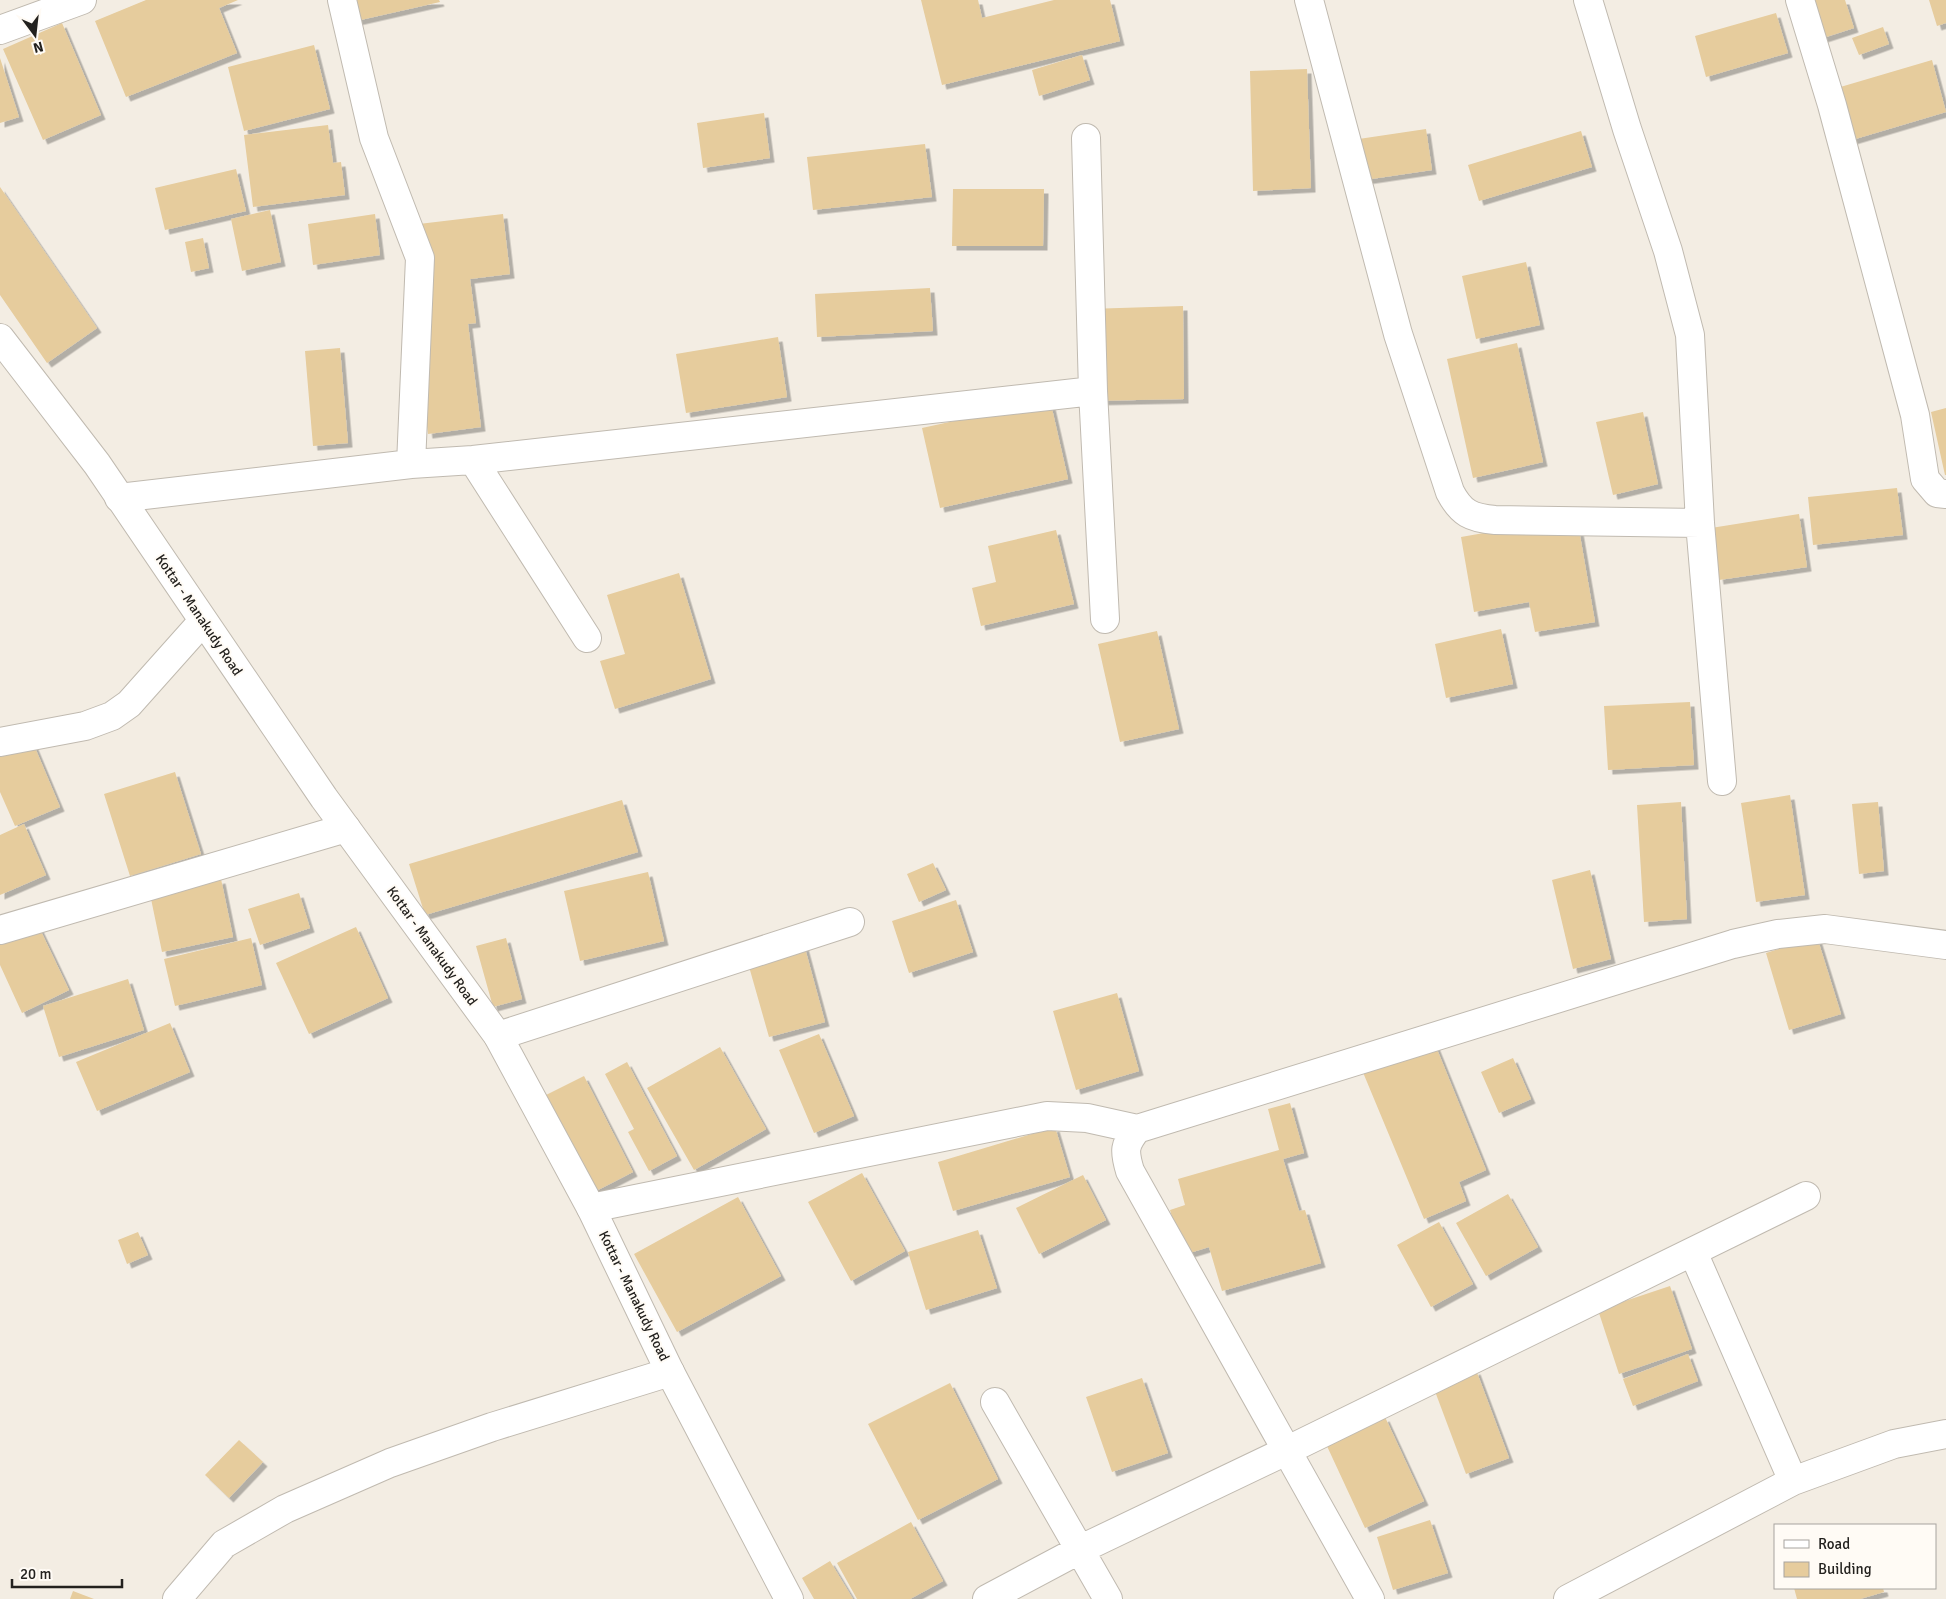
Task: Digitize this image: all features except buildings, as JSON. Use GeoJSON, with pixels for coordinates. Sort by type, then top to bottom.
{"type":"FeatureCollection","features":[{"type":"Feature","properties":{"kind":"street"},"geometry":{"type":"LineString","coordinates":[[0,30],[82,0]]}},
{"type":"Feature","properties":{"kind":"street"},"geometry":{"type":"LineString","coordinates":[[342,0],[374,138],[420,258],[411,464]]}},
{"type":"Feature","properties":{"kind":"street"},"geometry":{"type":"LineString","coordinates":[[1309,0],[1398,334],[1450,492],[1458,506],[1474,516],[1495,520],[1700,523]]}},
{"type":"Feature","properties":{"kind":"street"},"geometry":{"type":"LineString","coordinates":[[1588,0],[1627,130],[1668,251],[1690,335],[1700,523],[1722,781]]}},
{"type":"Feature","properties":{"kind":"street"},"geometry":{"type":"LineString","coordinates":[[1800,0],[1832,105],[1915,415],[1925,479],[1937,493],[1946,494]]}},
{"type":"Feature","properties":{"kind":"street"},"geometry":{"type":"LineString","coordinates":[[1086,138],[1093,391],[1105,618]]}},
{"type":"Feature","properties":{"kind":"street","name":"Kottar - Manakudy Road"},"geometry":{"type":"LineString","coordinates":[[0,338],[97,464],[324,798],[498,1036],[592,1208],[670,1372],[789,1599]]}},
{"type":"Feature","properties":{"kind":"street"},"geometry":{"type":"LineString","coordinates":[[119,498],[411,464],[473,460],[1093,391]]}},
{"type":"Feature","properties":{"kind":"street"},"geometry":{"type":"LineString","coordinates":[[473,460],[587,638]]}},
{"type":"Feature","properties":{"kind":"street"},"geometry":{"type":"LineString","coordinates":[[0,742],[86,726],[112,716],[129,704],[203,621]]}},
{"type":"Feature","properties":{"kind":"street"},"geometry":{"type":"LineString","coordinates":[[0,930],[346,828]]}},
{"type":"Feature","properties":{"kind":"street"},"geometry":{"type":"LineString","coordinates":[[498,1036],[850,922]]}},
{"type":"Feature","properties":{"kind":"street"},"geometry":{"type":"LineString","coordinates":[[592,1208],[1047,1116],[1087,1118],[1137,1129],[1724,947],[1778,934],[1824,929],[1946,945]]}},
{"type":"Feature","properties":{"kind":"street"},"geometry":{"type":"LineString","coordinates":[[1137,1129],[1128,1141],[1125,1156],[1130,1171],[1370,1599]]}},
{"type":"Feature","properties":{"kind":"street"},"geometry":{"type":"LineString","coordinates":[[987,1599],[1081,1549],[1286,1451],[1806,1196]]}},
{"type":"Feature","properties":{"kind":"street"},"geometry":{"type":"LineString","coordinates":[[1693,1252],[1793,1481]]}},
{"type":"Feature","properties":{"kind":"street"},"geometry":{"type":"LineString","coordinates":[[177,1599],[224,1544],[285,1509],[408,1456],[492,1427],[670,1372]]}},
{"type":"Feature","properties":{"kind":"street"},"geometry":{"type":"LineString","coordinates":[[995,1402],[1108,1599]]}},
{"type":"Feature","properties":{"kind":"street"},"geometry":{"type":"LineString","coordinates":[[1568,1599],[1793,1481],[1894,1444],[1946,1434]]}}]}
